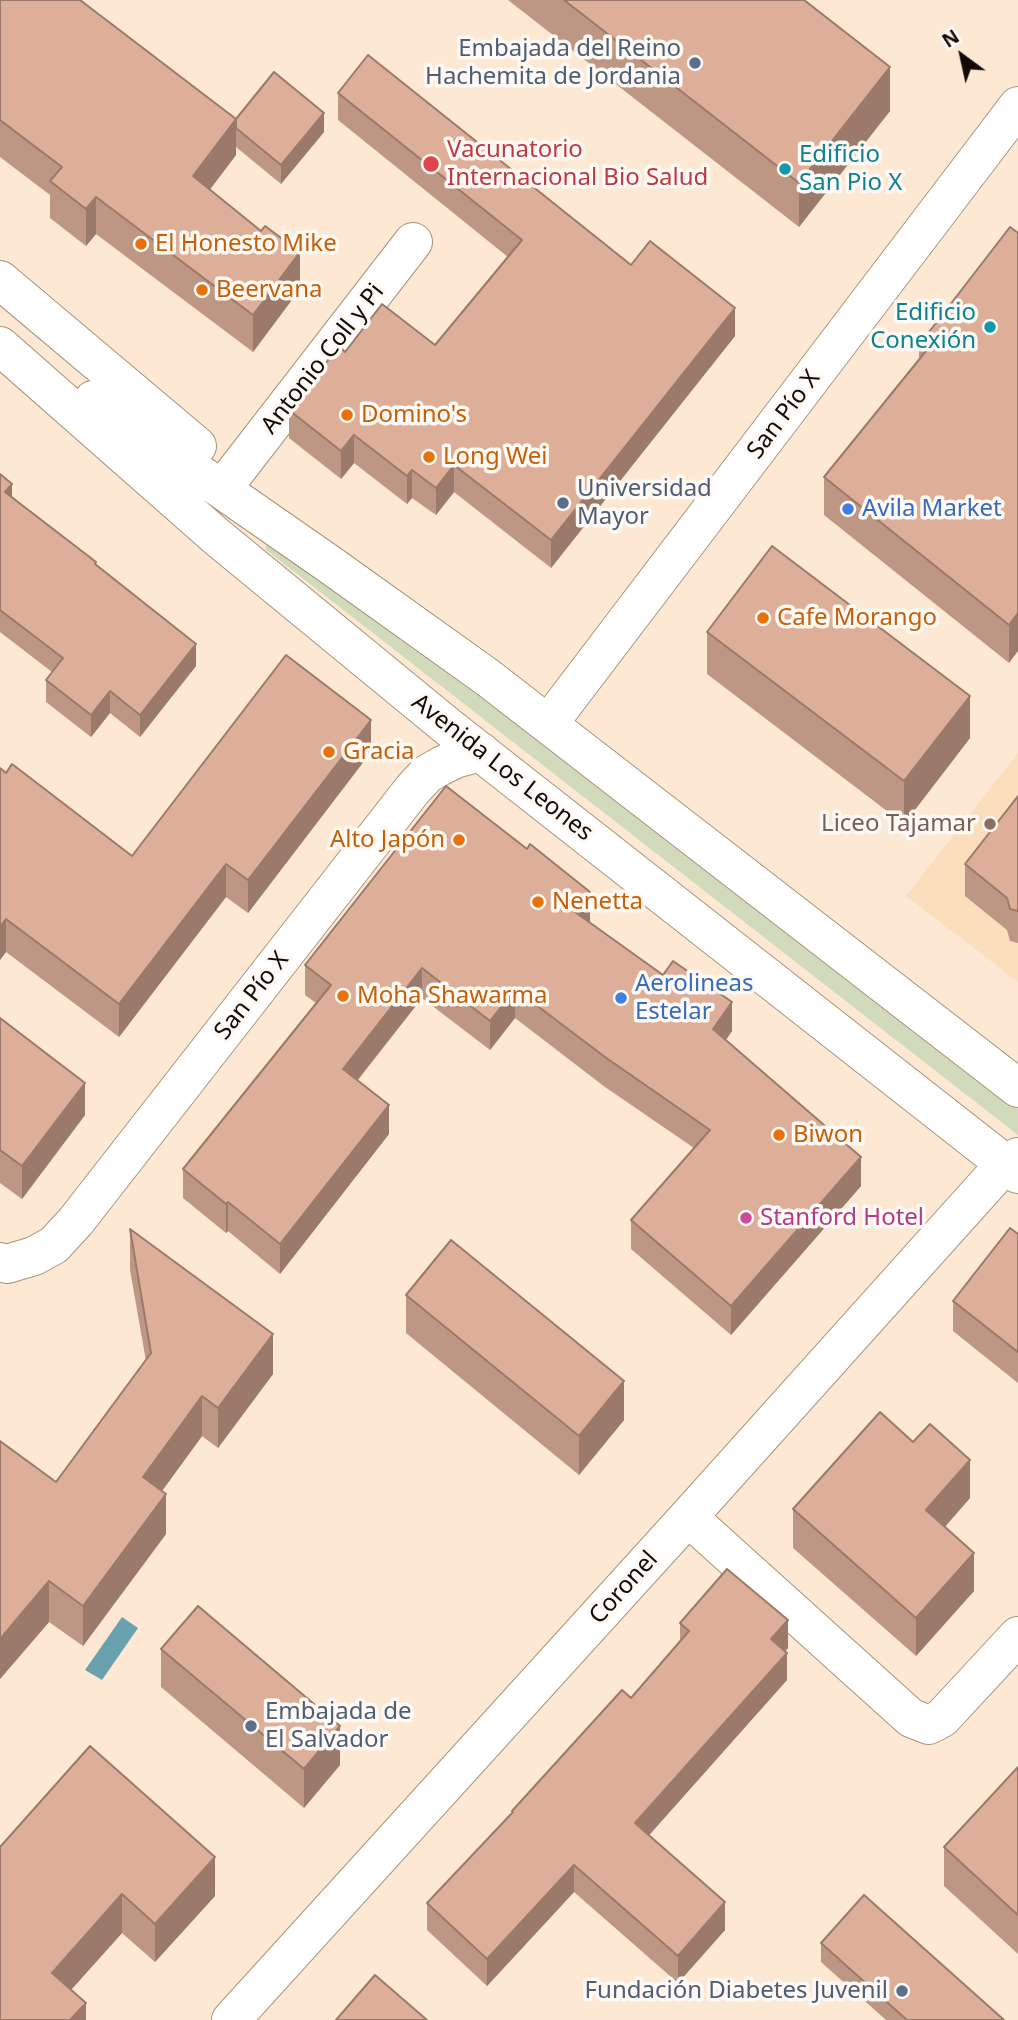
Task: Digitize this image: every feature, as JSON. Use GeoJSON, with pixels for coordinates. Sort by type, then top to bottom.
{"type":"FeatureCollection","features":[{"type":"Feature","properties":{"kind":"main road","name":"San Pío X"},"geometry":{"type":"LineString","coordinates":[[549,723],[1018,106]]}},
{"type":"Feature","properties":{"kind":"main road","name":"Antonio Coll y Pi"},"geometry":{"type":"LineString","coordinates":[[232,476],[413,242]]}},
{"type":"Feature","properties":{"kind":"main road"},"geometry":{"type":"LineString","coordinates":[[0,280],[232,476],[329,564]]}},
{"type":"Feature","properties":{"kind":"main road"},"geometry":{"type":"LineString","coordinates":[[0,336],[329,564],[549,723],[1018,1088]]}},
{"type":"Feature","properties":{"kind":"main road","name":"Avenida Los Leones"},"geometry":{"type":"LineString","coordinates":[[0,346],[217,537],[447,726],[1014,1165]]}},
{"type":"Feature","properties":{"kind":"main road","name":"San Pío X"},"geometry":{"type":"LineString","coordinates":[[17,1259],[54,1245],[76,1221],[413,789],[427,774],[441,766],[481,752]]}},
{"type":"Feature","properties":{"kind":"main road","name":"Coronel"},"geometry":{"type":"LineString","coordinates":[[231,2020],[688,1517],[1014,1165]]}},
{"type":"Feature","properties":{"kind":"main road"},"geometry":{"type":"LineString","coordinates":[[688,1517],[911,1718],[929,1725],[942,1718],[1018,1636]]}},
{"type":"Feature","properties":{"kind":"shaded area","name":"Liceo Tajamar"},"geometry":{"type":"Polygon","coordinates":[[[1018,753],[1018,982],[906,896],[1018,753]]]}},
{"type":"Feature","properties":{"kind":"green space"},"geometry":{"type":"Polygon","coordinates":[[[271,531],[1018,1109],[1018,1135],[265,549],[271,531]]]}},
{"type":"Feature","properties":{"kind":"water"},"geometry":{"type":"Polygon","coordinates":[[[122,1617],[138,1628],[102,1680],[85,1670],[122,1617]]]}},
{"type":"Feature","properties":{"kind":"building"},"geometry":{"type":"Polygon","coordinates":[[[0,0],[80,0],[236,119],[193,176],[261,231],[265,226],[300,252],[253,315],[96,197],[86,209],[50,181],[62,167],[0,120],[0,0]]]}},
{"type":"Feature","properties":{"kind":"building","name":"Edificio San Pio X"},"geometry":{"type":"Polygon","coordinates":[[[564,0],[804,0],[890,67],[799,183],[564,0]]]}},
{"type":"Feature","properties":{"kind":"building"},"geometry":{"type":"Polygon","coordinates":[[[368,55],[631,265],[650,241],[735,308],[551,540],[454,465],[436,488],[412,470],[407,476],[354,435],[341,451],[289,410],[339,346],[345,352],[382,304],[435,345],[522,240],[338,93],[368,55]]]}},
{"type":"Feature","properties":{"kind":"building"},"geometry":{"type":"Polygon","coordinates":[[[274,72],[324,113],[281,165],[236,128],[236,119],[274,72]]]}},
{"type":"Feature","properties":{"kind":"building"},"geometry":{"type":"Polygon","coordinates":[[[1010,227],[1018,233],[1018,613],[1009,625],[824,477],[926,351],[919,345],[1010,227]]]}},
{"type":"Feature","properties":{"kind":"building"},"geometry":{"type":"Polygon","coordinates":[[[0,474],[12,484],[5,492],[196,644],[140,715],[110,691],[91,715],[46,680],[63,658],[0,610],[0,474]]]}},
{"type":"Feature","properties":{"kind":"building"},"geometry":{"type":"Polygon","coordinates":[[[772,546],[970,696],[904,781],[707,632],[772,546]]]}},
{"type":"Feature","properties":{"kind":"building"},"geometry":{"type":"Polygon","coordinates":[[[286,655],[371,720],[248,880],[226,864],[119,1004],[6,919],[0,927],[0,768],[6,773],[12,764],[132,856],[286,655]]]}},
{"type":"Feature","properties":{"kind":"building"},"geometry":{"type":"Polygon","coordinates":[[[446,786],[527,849],[530,844],[590,892],[575,912],[663,975],[673,961],[732,1002],[713,1029],[861,1157],[731,1306],[631,1220],[710,1130],[605,1057],[515,989],[490,1021],[422,968],[343,1069],[389,1105],[280,1244],[183,1169],[331,985],[305,965],[446,786]]]}},
{"type":"Feature","properties":{"kind":"building"},"geometry":{"type":"Polygon","coordinates":[[[1018,796],[1018,911],[1010,909],[1007,898],[965,864],[1018,796]]]}},
{"type":"Feature","properties":{"kind":"building"},"geometry":{"type":"Polygon","coordinates":[[[0,1018],[85,1083],[22,1166],[0,1150],[0,1018]]]}},
{"type":"Feature","properties":{"kind":"building"},"geometry":{"type":"Polygon","coordinates":[[[1010,1228],[1018,1234],[1018,1352],[953,1301],[1010,1228]]]}},
{"type":"Feature","properties":{"kind":"building"},"geometry":{"type":"Polygon","coordinates":[[[130,1229],[273,1334],[218,1408],[202,1396],[143,1477],[166,1494],[83,1606],[49,1581],[0,1639],[0,1441],[56,1482],[151,1353],[130,1229]]]}},
{"type":"Feature","properties":{"kind":"building"},"geometry":{"type":"Polygon","coordinates":[[[451,1240],[624,1381],[579,1436],[406,1295],[451,1240]]]}},
{"type":"Feature","properties":{"kind":"building"},"geometry":{"type":"Polygon","coordinates":[[[880,1412],[913,1442],[930,1424],[970,1460],[926,1510],[974,1553],[916,1618],[793,1509],[880,1412]]]}},
{"type":"Feature","properties":{"kind":"building"},"geometry":{"type":"Polygon","coordinates":[[[727,1569],[788,1620],[771,1639],[787,1653],[635,1823],[725,1902],[678,1956],[574,1865],[487,1959],[427,1903],[622,1690],[631,1698],[689,1631],[680,1623],[727,1569]]]}},
{"type":"Feature","properties":{"kind":"building"},"geometry":{"type":"Polygon","coordinates":[[[198,1606],[340,1726],[304,1769],[161,1649],[198,1606]]]}},
{"type":"Feature","properties":{"kind":"building"},"geometry":{"type":"Polygon","coordinates":[[[90,1746],[215,1857],[155,1924],[122,1894],[52,1973],[86,2003],[70,2020],[0,2020],[0,1847],[90,1746]]]}},
{"type":"Feature","properties":{"kind":"building"},"geometry":{"type":"Polygon","coordinates":[[[1018,1767],[1018,1915],[944,1847],[1018,1767]]]}},
{"type":"Feature","properties":{"kind":"building","name":"Fundación Diabetes Juvenil"},"geometry":{"type":"Polygon","coordinates":[[[864,1895],[1004,2020],[907,2020],[821,1943],[864,1895]]]}},
{"type":"Feature","properties":{"kind":"building"},"geometry":{"type":"Polygon","coordinates":[[[375,1975],[427,2020],[336,2020],[375,1975]]]}},
{"type":"Feature","properties":{"kind":"place","name":"Embajada del Reino Hachemita de Jordania"},"geometry":{"type":"Point","coordinates":[695,63]}},
{"type":"Feature","properties":{"kind":"place","name":"Vacunatorio Internacional Bio Salud"},"geometry":{"type":"Point","coordinates":[431,164]}},
{"type":"Feature","properties":{"kind":"place","name":"Edificio San Pio X"},"geometry":{"type":"Point","coordinates":[785,169]}},
{"type":"Feature","properties":{"kind":"place","name":"El Honesto Mike"},"geometry":{"type":"Point","coordinates":[141,244]}},
{"type":"Feature","properties":{"kind":"place","name":"Beervana"},"geometry":{"type":"Point","coordinates":[202,290]}},
{"type":"Feature","properties":{"kind":"place","name":"Edificio Conexión"},"geometry":{"type":"Point","coordinates":[990,327]}},
{"type":"Feature","properties":{"kind":"place","name":"Domino's"},"geometry":{"type":"Point","coordinates":[347,415]}},
{"type":"Feature","properties":{"kind":"place","name":"Long Wei"},"geometry":{"type":"Point","coordinates":[429,457]}},
{"type":"Feature","properties":{"kind":"place","name":"Universidad Mayor"},"geometry":{"type":"Point","coordinates":[563,503]}},
{"type":"Feature","properties":{"kind":"place","name":"Avila Market"},"geometry":{"type":"Point","coordinates":[848,509]}},
{"type":"Feature","properties":{"kind":"place","name":"Cafe Morango"},"geometry":{"type":"Point","coordinates":[763,618]}},
{"type":"Feature","properties":{"kind":"place","name":"Gracia"},"geometry":{"type":"Point","coordinates":[329,752]}},
{"type":"Feature","properties":{"kind":"place","name":"Liceo Tajamar"},"geometry":{"type":"Point","coordinates":[990,824]}},
{"type":"Feature","properties":{"kind":"place","name":"Alto Japón"},"geometry":{"type":"Point","coordinates":[459,840]}},
{"type":"Feature","properties":{"kind":"place","name":"Nenetta"},"geometry":{"type":"Point","coordinates":[538,902]}},
{"type":"Feature","properties":{"kind":"place","name":"Moha Shawarma"},"geometry":{"type":"Point","coordinates":[343,996]}},
{"type":"Feature","properties":{"kind":"place","name":"Aerolineas Estelar"},"geometry":{"type":"Point","coordinates":[621,998]}},
{"type":"Feature","properties":{"kind":"place","name":"Biwon"},"geometry":{"type":"Point","coordinates":[779,1135]}},
{"type":"Feature","properties":{"kind":"place","name":"Stanford Hotel"},"geometry":{"type":"Point","coordinates":[746,1218]}},
{"type":"Feature","properties":{"kind":"place","name":"Embajada de El Salvador"},"geometry":{"type":"Point","coordinates":[251,1726]}},
{"type":"Feature","properties":{"kind":"place","name":"Fundación Diabetes Juvenil"},"geometry":{"type":"Point","coordinates":[902,1991]}}]}
